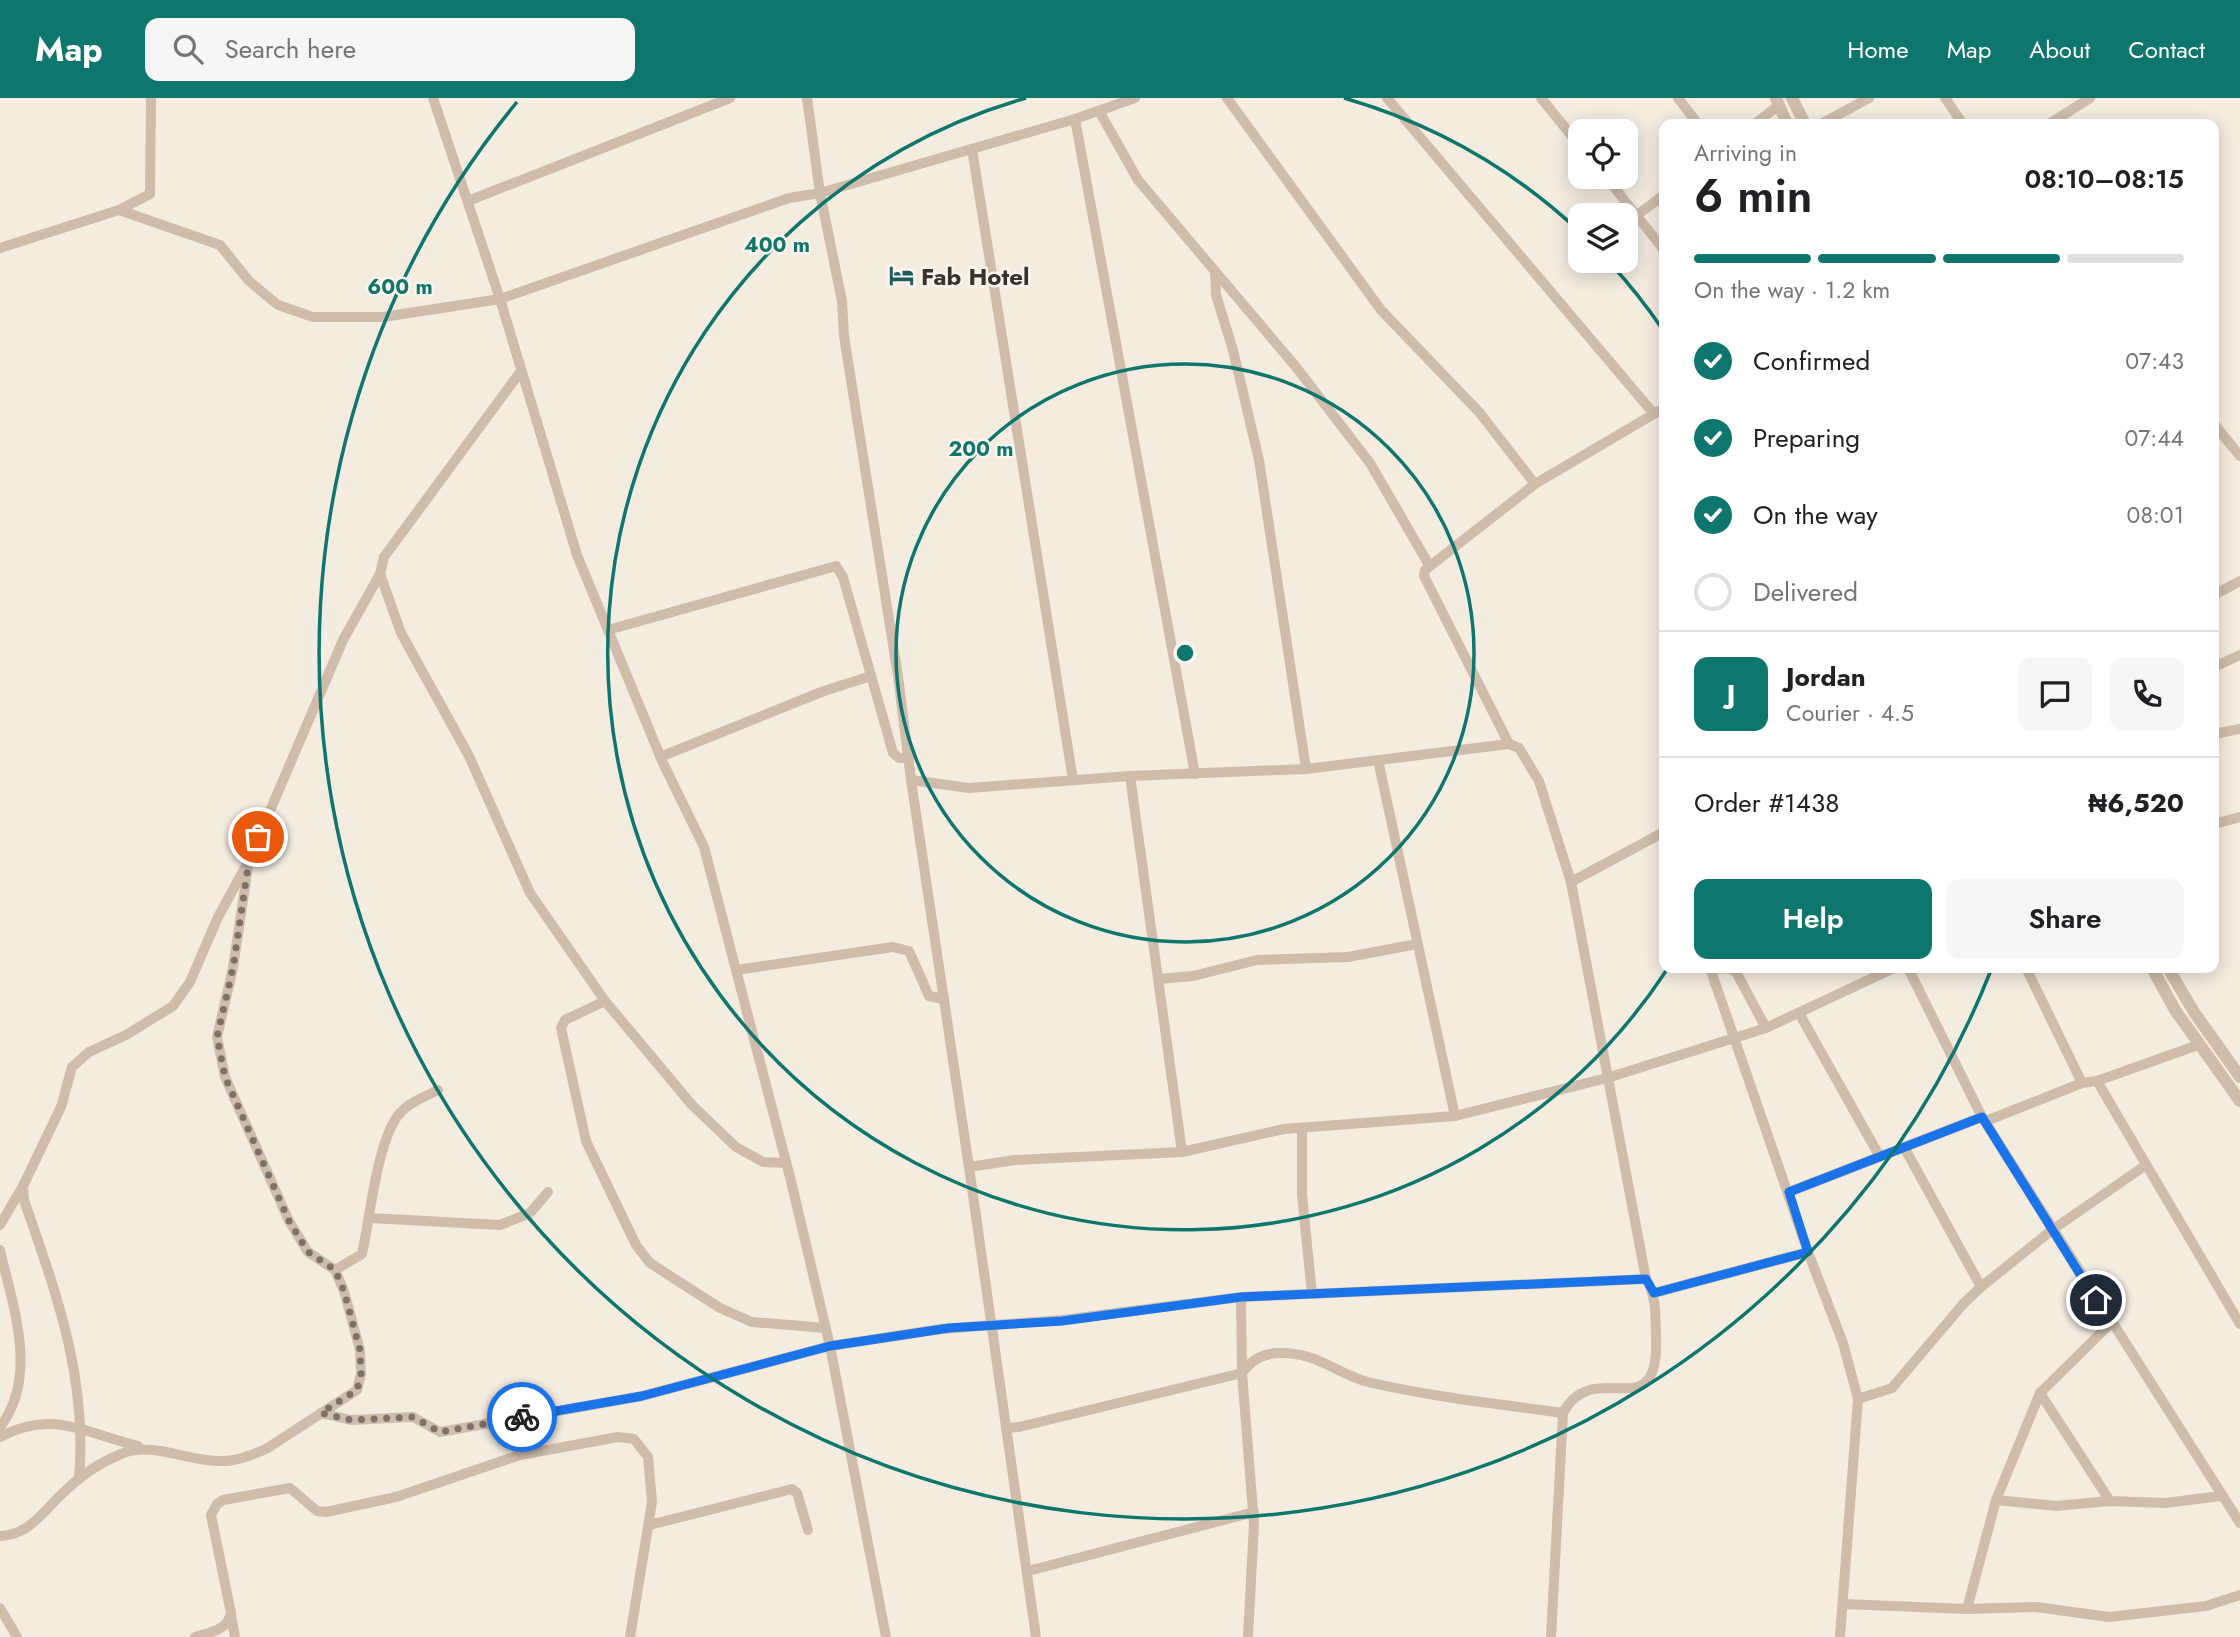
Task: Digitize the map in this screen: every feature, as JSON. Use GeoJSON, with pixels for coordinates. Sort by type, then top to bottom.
{"type":"FeatureCollection","features":[{"type":"Feature","properties":{"kind":"street"},"geometry":{"type":"LineString","coordinates":[[0,248],[119,210],[150,194],[151,98]]}},
{"type":"Feature","properties":{"kind":"street"},"geometry":{"type":"LineString","coordinates":[[434,98],[500,299],[578,555],[660,757],[704,847],[826,1328],[886,1637]]}},
{"type":"Feature","properties":{"kind":"street"},"geometry":{"type":"LineString","coordinates":[[468,201],[730,98]]}},
{"type":"Feature","properties":{"kind":"street"},"geometry":{"type":"LineString","coordinates":[[807,98],[820,193],[842,301],[844,336],[909,758],[1036,1637]]}},
{"type":"Feature","properties":{"kind":"street"},"geometry":{"type":"LineString","coordinates":[[119,210],[220,246],[249,281],[278,305],[313,317],[383,317],[500,299],[789,198],[820,193],[1075,119],[1135,98]]}},
{"type":"Feature","properties":{"kind":"street"},"geometry":{"type":"LineString","coordinates":[[1227,98],[1381,310],[1479,412],[1535,484]]}},
{"type":"Feature","properties":{"kind":"street"},"geometry":{"type":"LineString","coordinates":[[1387,98],[1654,414]]}},
{"type":"Feature","properties":{"kind":"street"},"geometry":{"type":"LineString","coordinates":[[1541,98],[1568,131]]}},
{"type":"Feature","properties":{"kind":"street"},"geometry":{"type":"LineString","coordinates":[[1678,98],[1694,119]]}},
{"type":"Feature","properties":{"kind":"street"},"geometry":{"type":"LineString","coordinates":[[1792,98],[1802,119]]}},
{"type":"Feature","properties":{"kind":"street"},"geometry":{"type":"LineString","coordinates":[[1830,119],[1869,98]]}},
{"type":"Feature","properties":{"kind":"street"},"geometry":{"type":"LineString","coordinates":[[1945,98],[1960,119]]}},
{"type":"Feature","properties":{"kind":"street"},"geometry":{"type":"LineString","coordinates":[[2056,119],[2078,102],[2090,98]]}},
{"type":"Feature","properties":{"kind":"street"},"geometry":{"type":"LineString","coordinates":[[1760,119],[1778,102],[1785,119]]}},
{"type":"Feature","properties":{"kind":"street"},"geometry":{"type":"LineString","coordinates":[[1100,111],[1138,180],[1296,368],[1370,463],[1429,565]]}},
{"type":"Feature","properties":{"kind":"street"},"geometry":{"type":"LineString","coordinates":[[1075,119],[1195,774]]}},
{"type":"Feature","properties":{"kind":"street"},"geometry":{"type":"LineString","coordinates":[[972,149],[1073,780]]}},
{"type":"Feature","properties":{"kind":"street"},"geometry":{"type":"LineString","coordinates":[[1616,189],[1627,203]]}},
{"type":"Feature","properties":{"kind":"street"},"geometry":{"type":"LineString","coordinates":[[1638,214],[1659,199]]}},
{"type":"Feature","properties":{"kind":"street"},"geometry":{"type":"LineString","coordinates":[[1638,216],[1659,244]]}},
{"type":"Feature","properties":{"kind":"street"},"geometry":{"type":"LineString","coordinates":[[1215,271],[1216,295],[1233,350],[1259,460],[1306,769]]}},
{"type":"Feature","properties":{"kind":"street"},"geometry":{"type":"LineString","coordinates":[[0,1225],[23,1186],[61,1107],[72,1067],[89,1052],[126,1035],[173,1006],[190,982],[218,917],[249,860],[343,640],[380,574],[384,557],[521,371]]}},
{"type":"Feature","properties":{"kind":"street"},"geometry":{"type":"LineString","coordinates":[[1509,744],[1424,576],[1429,565],[1535,484],[1659,411]]}},
{"type":"Feature","properties":{"kind":"street"},"geometry":{"type":"LineString","coordinates":[[2219,430],[2240,456]]}},
{"type":"Feature","properties":{"kind":"street"},"geometry":{"type":"LineString","coordinates":[[608,630],[836,566],[843,577],[893,752],[899,758],[909,758]]}},
{"type":"Feature","properties":{"kind":"street"},"geometry":{"type":"LineString","coordinates":[[380,574],[401,632],[469,756],[530,893],[605,1001],[692,1105],[736,1147],[763,1162],[786,1163]]}},
{"type":"Feature","properties":{"kind":"street"},"geometry":{"type":"LineString","coordinates":[[2219,593],[2240,581]]}},
{"type":"Feature","properties":{"kind":"street"},"geometry":{"type":"LineString","coordinates":[[2219,665],[2240,655]]}},
{"type":"Feature","properties":{"kind":"street"},"geometry":{"type":"LineString","coordinates":[[660,757],[824,691],[871,676]]}},
{"type":"Feature","properties":{"kind":"street"},"geometry":{"type":"LineString","coordinates":[[2219,733],[2240,729]]}},
{"type":"Feature","properties":{"kind":"street"},"geometry":{"type":"LineString","coordinates":[[911,780],[969,788],[1130,776],[1306,769],[1509,744],[1519,748],[1539,781],[1571,882],[1646,1279],[1654,1293],[1657,1360],[1653,1377],[1639,1387],[1588,1389],[1572,1398],[1563,1413],[1551,1637]]}},
{"type":"Feature","properties":{"kind":"street"},"geometry":{"type":"LineString","coordinates":[[1378,760],[1455,1116]]}},
{"type":"Feature","properties":{"kind":"street"},"geometry":{"type":"LineString","coordinates":[[1130,776],[1182,1152]]}},
{"type":"Feature","properties":{"kind":"street"},"geometry":{"type":"LineString","coordinates":[[2219,823],[2240,817]]}},
{"type":"Feature","properties":{"kind":"street"},"geometry":{"type":"LineString","coordinates":[[1571,882],[1659,835]]}},
{"type":"Feature","properties":{"kind":"street"},"geometry":{"type":"LineString","coordinates":[[1,1429],[44,1422],[174,1455],[229,1461],[266,1449],[357,1390],[361,1374],[360,1350],[335,1270],[308,1252],[289,1221],[225,1077],[217,1037],[233,968],[249,860]]}},
{"type":"Feature","properties":{"kind":"street"},"geometry":{"type":"LineString","coordinates":[[1159,979],[1194,976],[1257,960],[1348,957],[1417,944]]}},
{"type":"Feature","properties":{"kind":"street"},"geometry":{"type":"LineString","coordinates":[[736,970],[893,947],[904,948],[909,951],[929,996],[944,999]]}},
{"type":"Feature","properties":{"kind":"street"},"geometry":{"type":"LineString","coordinates":[[1713,973],[1808,1252],[1843,1343],[1858,1399],[1840,1637]]}},
{"type":"Feature","properties":{"kind":"street"},"geometry":{"type":"LineString","coordinates":[[1737,973],[1766,1028]]}},
{"type":"Feature","properties":{"kind":"street"},"geometry":{"type":"LineString","coordinates":[[1864,973],[1867,980]]}},
{"type":"Feature","properties":{"kind":"street"},"geometry":{"type":"LineString","coordinates":[[969,1167],[1015,1160],[1182,1152],[1302,1128],[1455,1116],[1607,1077],[1734,1035],[1766,1028],[1883,973]]}},
{"type":"Feature","properties":{"kind":"street"},"geometry":{"type":"LineString","coordinates":[[1911,973],[1984,1119],[2240,1523]]}},
{"type":"Feature","properties":{"kind":"street"},"geometry":{"type":"LineString","coordinates":[[2028,973],[2082,1083]]}},
{"type":"Feature","properties":{"kind":"street"},"geometry":{"type":"LineString","coordinates":[[2155,973],[2198,1045],[2238,1095]]}},
{"type":"Feature","properties":{"kind":"street"},"geometry":{"type":"LineString","coordinates":[[2171,973],[2194,1012],[2240,1077]]}},
{"type":"Feature","properties":{"kind":"street"},"geometry":{"type":"LineString","coordinates":[[605,1001],[565,1020],[561,1028],[586,1141],[636,1245],[650,1263],[720,1308],[752,1322],[826,1328]]}},
{"type":"Feature","properties":{"kind":"street"},"geometry":{"type":"LineString","coordinates":[[1799,1013],[1880,1157]]}},
{"type":"Feature","properties":{"kind":"street"},"geometry":{"type":"LineString","coordinates":[[1789,1192],[2082,1083],[2097,1081],[2198,1045]]}},
{"type":"Feature","properties":{"kind":"street"},"geometry":{"type":"LineString","coordinates":[[2097,1081],[2240,1324]]}},
{"type":"Feature","properties":{"kind":"street"},"geometry":{"type":"LineString","coordinates":[[335,1270],[362,1254],[377,1174],[391,1127],[401,1112],[438,1090]]}},
{"type":"Feature","properties":{"kind":"street"},"geometry":{"type":"LineString","coordinates":[[1302,1128],[1302,1195],[1312,1294]]}},
{"type":"Feature","properties":{"kind":"street"},"geometry":{"type":"LineString","coordinates":[[1904,1147],[1981,1287]]}},
{"type":"Feature","properties":{"kind":"street"},"geometry":{"type":"LineString","coordinates":[[1858,1399],[1892,1388],[1964,1303],[1981,1287],[2052,1230],[2147,1165]]}},
{"type":"Feature","properties":{"kind":"street"},"geometry":{"type":"LineString","coordinates":[[23,1186],[24,1200],[60,1305],[80,1395],[82,1431],[79,1479]]}},
{"type":"Feature","properties":{"kind":"street"},"geometry":{"type":"LineString","coordinates":[[370,1218],[500,1225],[530,1213],[548,1192]]}},
{"type":"Feature","properties":{"kind":"street"},"geometry":{"type":"LineString","coordinates":[[0,1250],[15,1312],[21,1363],[16,1400],[1,1429]]}},
{"type":"Feature","properties":{"kind":"street"},"geometry":{"type":"LineString","coordinates":[[1654,1293],[1808,1252]]}},
{"type":"Feature","properties":{"kind":"street"},"geometry":{"type":"LineString","coordinates":[[321,1413],[351,1420],[413,1417],[440,1432],[642,1396],[830,1346],[949,1328],[1062,1321],[1241,1297],[1646,1279]]}},
{"type":"Feature","properties":{"kind":"street"},"geometry":{"type":"LineString","coordinates":[[1241,1297],[1242,1373],[1254,1512],[1248,1637]]}},
{"type":"Feature","properties":{"kind":"street"},"geometry":{"type":"LineString","coordinates":[[1967,1609],[1996,1500],[2040,1393],[2111,1323]]}},
{"type":"Feature","properties":{"kind":"street"},"geometry":{"type":"LineString","coordinates":[[1006,1428],[1242,1373],[1258,1358],[1275,1353],[1294,1354],[1331,1364],[1364,1381],[1563,1413]]}},
{"type":"Feature","properties":{"kind":"street"},"geometry":{"type":"LineString","coordinates":[[2040,1393],[2110,1501]]}},
{"type":"Feature","properties":{"kind":"street"},"geometry":{"type":"LineString","coordinates":[[235,1637],[211,1515],[217,1504],[223,1500],[290,1488],[317,1511],[326,1511],[396,1497],[520,1455],[627,1437],[640,1445],[648,1457],[652,1502],[629,1637]]}},
{"type":"Feature","properties":{"kind":"street"},"geometry":{"type":"LineString","coordinates":[[0,1536],[34,1524],[95,1465],[139,1447]]}},
{"type":"Feature","properties":{"kind":"street"},"geometry":{"type":"LineString","coordinates":[[649,1525],[792,1489],[797,1493],[808,1530]]}},
{"type":"Feature","properties":{"kind":"street"},"geometry":{"type":"LineString","coordinates":[[1996,1500],[2056,1506],[2110,1501],[2165,1503],[2221,1496]]}},
{"type":"Feature","properties":{"kind":"street"},"geometry":{"type":"LineString","coordinates":[[1028,1571],[1254,1512]]}},
{"type":"Feature","properties":{"kind":"street"},"geometry":{"type":"LineString","coordinates":[[1843,1604],[1967,1609],[2036,1607],[2109,1617],[2206,1606],[2240,1595]]}},
{"type":"Feature","properties":{"kind":"street"},"geometry":{"type":"LineString","coordinates":[[0,1608],[17,1637]]}},
{"type":"Feature","properties":{"kind":"street"},"geometry":{"type":"LineString","coordinates":[[195,1637],[223,1628],[229,1622],[230,1613]]}},
{"type":"Feature","properties":{"kind":"way so far"},"geometry":{"type":"LineString","coordinates":[[258,837],[249,860],[233,968],[217,1037],[225,1077],[289,1221],[308,1252],[335,1270],[344,1291],[360,1350],[361,1374],[357,1390],[321,1413],[351,1420],[413,1417],[440,1432],[522,1417]]}},
{"type":"Feature","properties":{"kind":"place","name":"Fab Hotel"},"geometry":{"type":"Point","coordinates":[901,276]}},
{"type":"Feature","properties":{"kind":"route"},"geometry":{"type":"LineString","coordinates":[[522,1417],[642,1396],[830,1346],[949,1328],[1062,1321],[1241,1297],[1646,1279],[1654,1293],[1808,1252],[1789,1192],[1982,1117],[2096,1300]]}}]}
